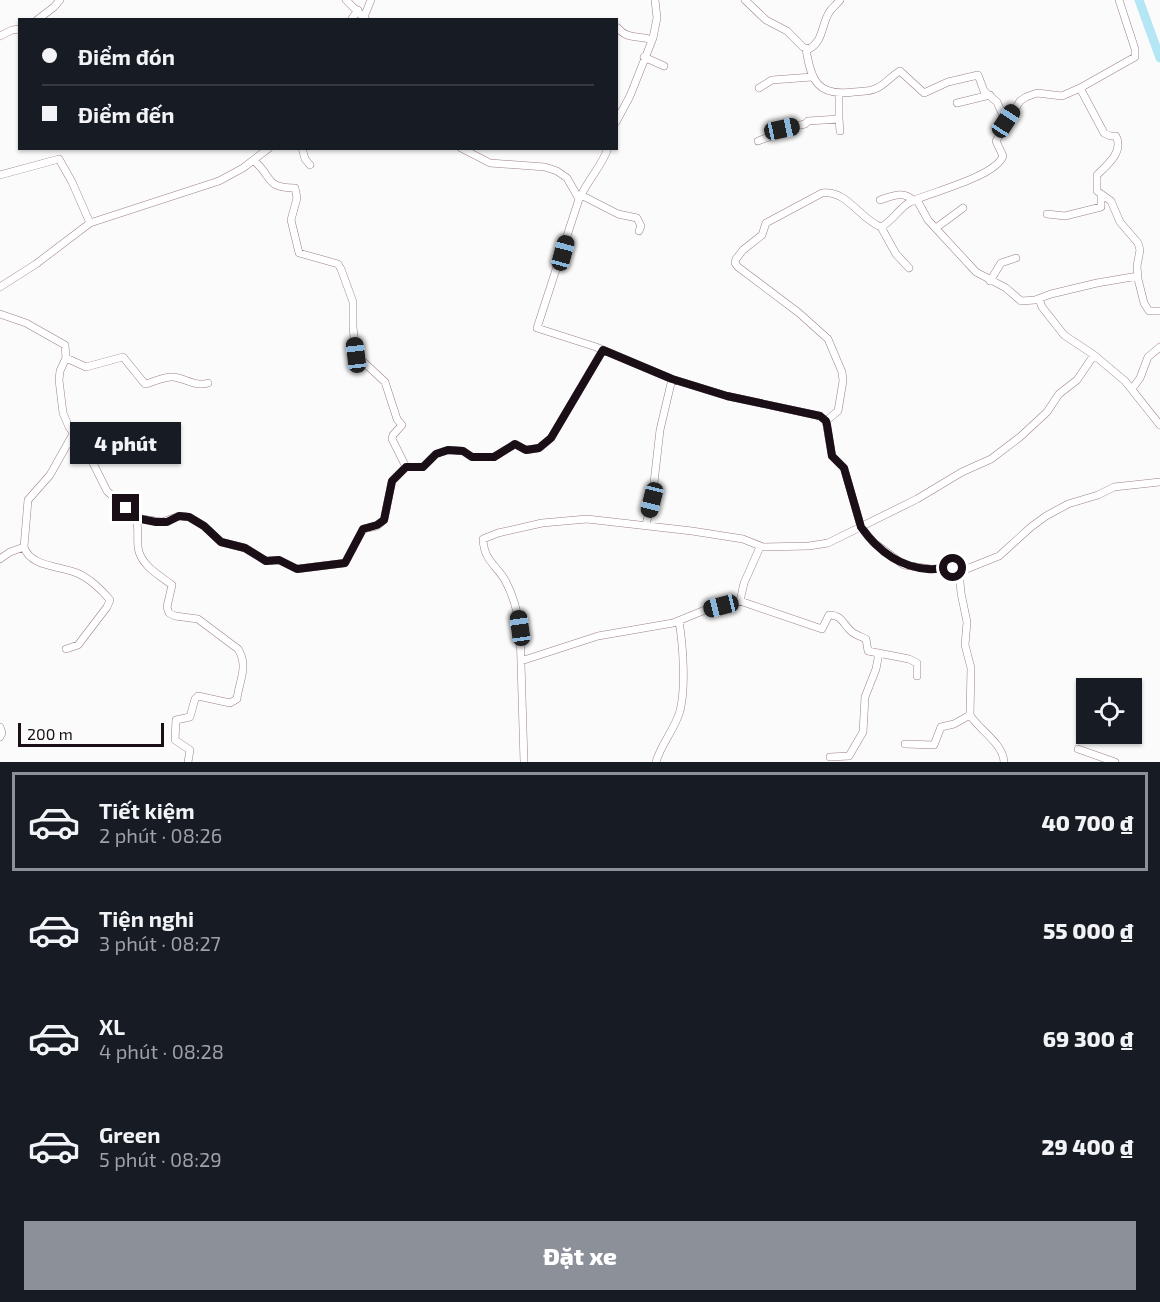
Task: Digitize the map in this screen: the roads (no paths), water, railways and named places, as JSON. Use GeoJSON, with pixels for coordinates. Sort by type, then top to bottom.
{"type":"FeatureCollection","features":[{"type":"Feature","properties":{"kind":"street"},"geometry":{"type":"LineString","coordinates":[[40,18],[54,8],[60,0]]}},
{"type":"Feature","properties":{"kind":"street"},"geometry":{"type":"LineString","coordinates":[[346,0],[365,18]]}},
{"type":"Feature","properties":{"kind":"street"},"geometry":{"type":"LineString","coordinates":[[365,18],[371,0]]}},
{"type":"Feature","properties":{"kind":"street"},"geometry":{"type":"LineString","coordinates":[[618,118],[630,96],[652,40],[657,18],[655,0]]}},
{"type":"Feature","properties":{"kind":"street"},"geometry":{"type":"LineString","coordinates":[[806,49],[813,47],[819,41],[829,12],[840,0]]}},
{"type":"Feature","properties":{"kind":"street"},"geometry":{"type":"LineString","coordinates":[[881,226],[908,203],[969,180],[1002,160],[1003,156],[996,143],[1006,122],[1020,101],[1026,97],[1037,93],[1059,97],[1080,88],[1135,57],[1135,49],[1119,0]]}},
{"type":"Feature","properties":{"kind":"street"},"geometry":{"type":"LineString","coordinates":[[748,1],[765,20],[787,31],[806,49],[812,77],[819,86],[833,93],[876,89],[900,71],[924,93],[948,82],[978,75],[984,91],[997,102],[1006,122]]}},
{"type":"Feature","properties":{"kind":"street"},"geometry":{"type":"LineString","coordinates":[[352,18],[358,10]]}},
{"type":"Feature","properties":{"kind":"street"},"geometry":{"type":"LineString","coordinates":[[618,28],[632,38],[644,37],[652,40]]}},
{"type":"Feature","properties":{"kind":"street"},"geometry":{"type":"LineString","coordinates":[[0,36],[12,30],[18,30]]}},
{"type":"Feature","properties":{"kind":"street"},"geometry":{"type":"LineString","coordinates":[[644,57],[663,66]]}},
{"type":"Feature","properties":{"kind":"street"},"geometry":{"type":"LineString","coordinates":[[759,88],[772,80],[812,77]]}},
{"type":"Feature","properties":{"kind":"street"},"geometry":{"type":"LineString","coordinates":[[1080,88],[1104,132],[1110,136],[1116,136],[1119,143],[1109,164],[1097,175],[1095,187],[1101,195],[1111,201],[1120,222],[1138,243],[1140,250],[1138,276],[1146,310],[1160,311]]}},
{"type":"Feature","properties":{"kind":"street"},"geometry":{"type":"LineString","coordinates":[[839,93],[840,131]]}},
{"type":"Feature","properties":{"kind":"street"},"geometry":{"type":"LineString","coordinates":[[957,103],[990,95]]}},
{"type":"Feature","properties":{"kind":"street"},"geometry":{"type":"LineString","coordinates":[[758,141],[777,134],[782,129],[808,122],[839,118]]}},
{"type":"Feature","properties":{"kind":"street"},"geometry":{"type":"LineString","coordinates":[[0,287],[36,264],[90,223],[219,181],[254,161],[267,150]]}},
{"type":"Feature","properties":{"kind":"street"},"geometry":{"type":"LineString","coordinates":[[303,150],[305,159],[310,165]]}},
{"type":"Feature","properties":{"kind":"street"},"geometry":{"type":"LineString","coordinates":[[465,150],[490,163],[545,167],[557,171],[567,178],[580,197],[618,214],[634,216],[641,226],[639,231]]}},
{"type":"Feature","properties":{"kind":"street"},"geometry":{"type":"LineString","coordinates":[[607,150],[601,165],[590,177],[580,197],[537,328],[603,350],[672,379],[727,396],[815,414],[826,421],[832,456],[844,468],[861,527],[873,542],[904,565],[930,569],[950,568],[959,571],[987,562],[999,556],[1031,527],[1068,504],[1098,495],[1111,488],[1160,482]]}},
{"type":"Feature","properties":{"kind":"street"},"geometry":{"type":"LineString","coordinates":[[0,175],[59,159],[90,223]]}},
{"type":"Feature","properties":{"kind":"street"},"geometry":{"type":"LineString","coordinates":[[254,161],[262,168],[271,183],[284,188],[296,188],[297,198],[291,220],[299,252],[336,263],[341,269],[353,302],[356,355],[386,383],[402,425],[392,439],[406,467]]}},
{"type":"Feature","properties":{"kind":"street"},"geometry":{"type":"LineString","coordinates":[[826,421],[838,411],[843,381],[828,339],[803,316],[738,267],[736,259],[742,250],[762,235],[766,223],[822,193],[830,193],[850,203],[861,214],[881,226],[896,254],[909,268]]}},
{"type":"Feature","properties":{"kind":"street"},"geometry":{"type":"LineString","coordinates":[[880,200],[900,194],[910,197],[976,272],[1005,288],[1021,301],[1039,299],[1097,283],[1138,276]]}},
{"type":"Feature","properties":{"kind":"street"},"geometry":{"type":"LineString","coordinates":[[1047,214],[1065,216],[1101,207],[1101,195]]}},
{"type":"Feature","properties":{"kind":"street"},"geometry":{"type":"LineString","coordinates":[[936,228],[963,208]]}},
{"type":"Feature","properties":{"kind":"street"},"geometry":{"type":"LineString","coordinates":[[990,281],[1001,264],[1016,258]]}},
{"type":"Feature","properties":{"kind":"street"},"geometry":{"type":"LineString","coordinates":[[1039,299],[1042,307],[1064,335],[1094,355],[1132,389],[1160,425]]}},
{"type":"Feature","properties":{"kind":"street"},"geometry":{"type":"LineString","coordinates":[[0,314],[26,322],[65,345],[66,358],[60,371],[59,386],[63,413],[73,434],[93,462],[107,491],[136,518],[162,522],[179,516],[189,517],[204,526],[221,542],[245,548],[266,561],[279,560],[297,569],[346,562],[363,529],[377,525],[384,520],[392,481],[406,467],[423,467],[436,454],[448,450],[463,451],[472,457],[492,458],[515,444],[526,450],[545,445],[570,408],[603,350]]}},
{"type":"Feature","properties":{"kind":"street"},"geometry":{"type":"LineString","coordinates":[[1132,389],[1140,378],[1148,357],[1160,347]]}},
{"type":"Feature","properties":{"kind":"street"},"geometry":{"type":"LineString","coordinates":[[524,762],[518,614],[506,582],[487,558],[483,539],[514,529],[576,519],[646,525],[734,537],[760,546],[777,548],[828,543],[917,500],[962,472],[983,464],[1013,443],[1047,412],[1059,394],[1077,380],[1094,355]]}},
{"type":"Feature","properties":{"kind":"street"},"geometry":{"type":"LineString","coordinates":[[66,358],[86,367],[123,357],[145,384],[171,377],[202,385],[208,383]]}},
{"type":"Feature","properties":{"kind":"street"},"geometry":{"type":"LineString","coordinates":[[646,525],[652,500],[660,430],[672,379]]}},
{"type":"Feature","properties":{"kind":"street"},"geometry":{"type":"LineString","coordinates":[[66,649],[76,647],[83,640],[110,600],[90,580],[80,574],[50,566],[34,558],[26,553],[24,547],[28,500],[50,475],[73,434]]}},
{"type":"Feature","properties":{"kind":"street"},"geometry":{"type":"LineString","coordinates":[[136,518],[140,556],[158,575],[172,585],[167,607],[169,613],[175,616],[196,618],[207,623],[238,649],[244,662],[237,699],[230,703],[202,695],[198,696],[195,699],[191,716],[176,720],[175,740],[190,750],[188,762]]}},
{"type":"Feature","properties":{"kind":"street"},"geometry":{"type":"LineString","coordinates":[[740,601],[744,583],[760,546]]}},
{"type":"Feature","properties":{"kind":"street"},"geometry":{"type":"LineString","coordinates":[[0,559],[24,547]]}},
{"type":"Feature","properties":{"kind":"street"},"geometry":{"type":"LineString","coordinates":[[959,571],[967,622],[965,645],[971,668],[970,715],[999,750],[1004,762]]}},
{"type":"Feature","properties":{"kind":"street"},"geometry":{"type":"LineString","coordinates":[[521,661],[605,635],[679,621],[705,610],[740,601],[822,629],[829,615],[838,616],[852,632],[866,639],[868,651],[909,659],[917,663],[917,676]]}},
{"type":"Feature","properties":{"kind":"street"},"geometry":{"type":"LineString","coordinates":[[656,762],[680,710],[683,654],[679,621]]}},
{"type":"Feature","properties":{"kind":"street"},"geometry":{"type":"LineString","coordinates":[[830,757],[847,757],[862,732],[865,697],[876,669],[879,653]]}},
{"type":"Feature","properties":{"kind":"street"},"geometry":{"type":"LineString","coordinates":[[905,744],[934,746],[941,727],[954,724],[970,715]]}},
{"type":"Feature","properties":{"kind":"street"},"geometry":{"type":"LineString","coordinates":[[0,727],[2,733],[0,737]]}},
{"type":"Feature","properties":{"kind":"street"},"geometry":{"type":"LineString","coordinates":[[1078,749],[1115,762]]}},
{"type":"Feature","properties":{"kind":"waterway"},"geometry":{"type":"LineString","coordinates":[[1139,0],[1160,58]]}}]}
